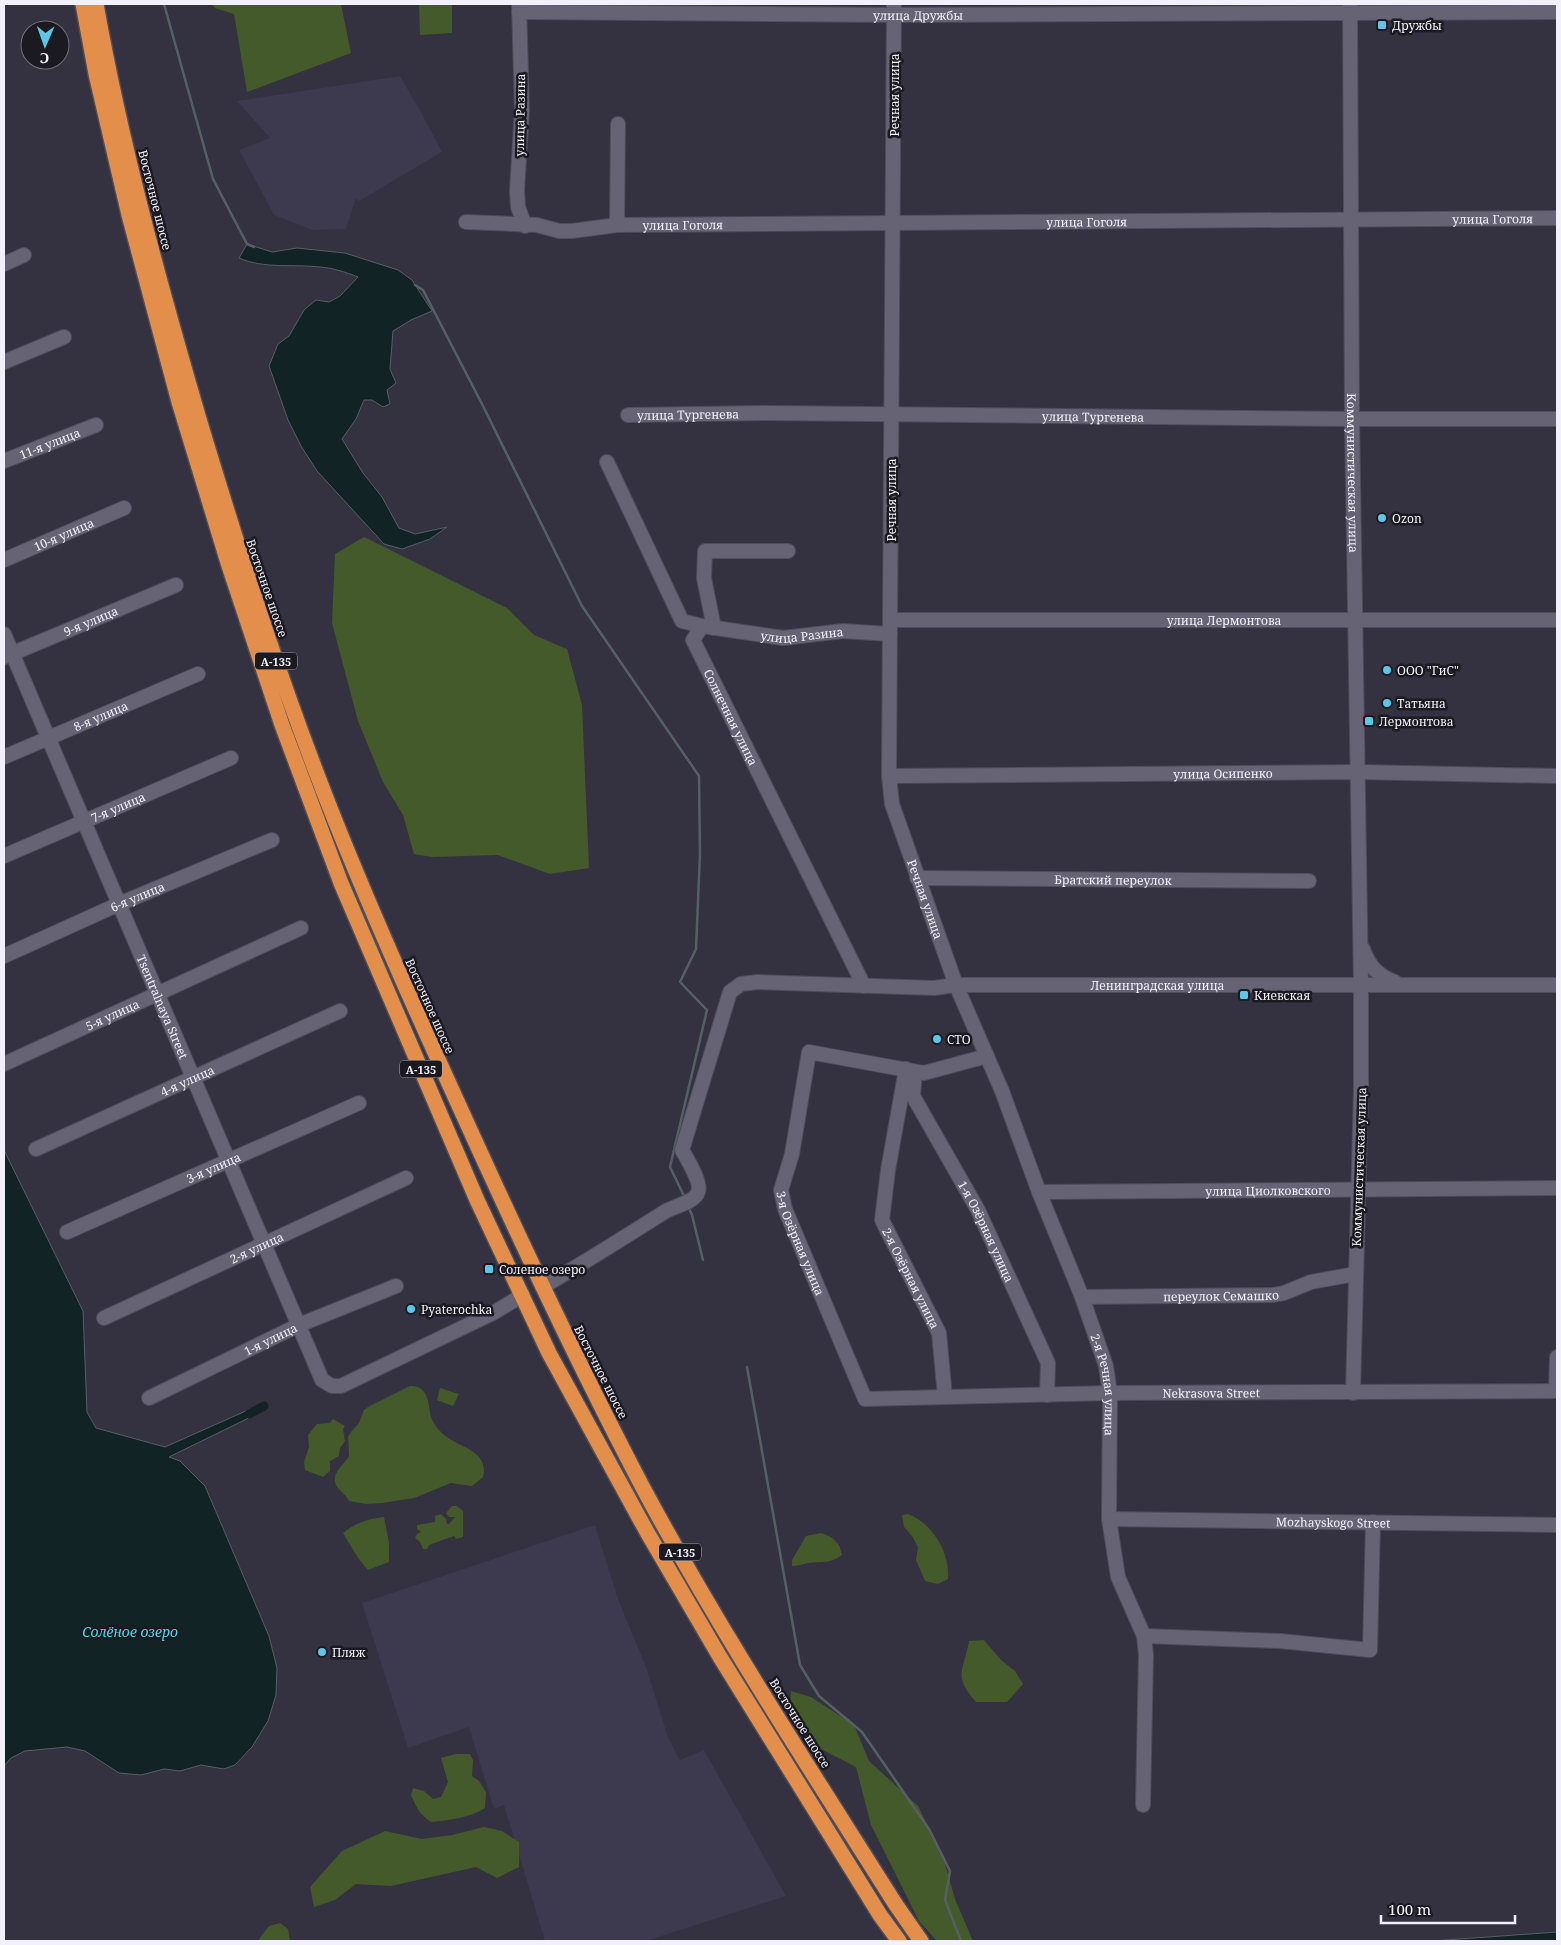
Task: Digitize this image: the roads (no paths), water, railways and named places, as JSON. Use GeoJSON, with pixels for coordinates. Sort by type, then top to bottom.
{"type":"FeatureCollection","features":[{"type":"Feature","properties":{"kind":"highway","name":"А-135"},"geometry":{"type":"LineString","coordinates":[[83,4],[96,74],[129,215],[179,402],[282,725],[341,883],[477,1200],[549,1352],[647,1532],[725,1665],[880,1915],[899,1941]]}},
{"type":"Feature","properties":{"kind":"highway","name":"Восточное шоссе"},"geometry":{"type":"LineString","coordinates":[[96,4],[131,170],[182,359],[233,532],[282,680],[335,821],[435,1055],[542,1287],[643,1488],[735,1648],[896,1905],[921,1941]]}},
{"type":"Feature","properties":{"kind":"highway"},"geometry":{"type":"LineString","coordinates":[[403,1027],[402,1019],[394,1001],[396,993],[402,994],[406,1000],[427,1047],[435,1055]]}},
{"type":"Feature","properties":{"kind":"highway"},"geometry":{"type":"LineString","coordinates":[[647,1532],[660,1534],[664,1523]]}},
{"type":"Feature","properties":{"kind":"street","name":"улица Дружбы"},"geometry":{"type":"LineString","coordinates":[[519,8],[894,10],[1350,8],[1557,12]]}},
{"type":"Feature","properties":{"kind":"street","name":"улица Разина"},"geometry":{"type":"LineString","coordinates":[[519,8],[522,110],[517,190],[518,207],[524,226]]}},
{"type":"Feature","properties":{"kind":"street","name":"Коммунистическая улица"},"geometry":{"type":"LineString","coordinates":[[1350,8],[1352,420],[1361,941],[1361,1090],[1354,1393]]}},
{"type":"Feature","properties":{"kind":"street","name":"Речная улица"},"geometry":{"type":"LineString","coordinates":[[894,10],[889,776],[892,804],[956,985]]}},
{"type":"Feature","properties":{"kind":"street"},"geometry":{"type":"LineString","coordinates":[[617,225],[618,124]]}},
{"type":"Feature","properties":{"kind":"street","name":"улица Гоголя"},"geometry":{"type":"LineString","coordinates":[[466,222],[524,226],[537,225],[572,231],[617,225],[1350,218],[1557,218]]}},
{"type":"Feature","properties":{"kind":"street"},"geometry":{"type":"LineString","coordinates":[[4,264],[24,255]]}},
{"type":"Feature","properties":{"kind":"street"},"geometry":{"type":"LineString","coordinates":[[4,362],[64,337]]}},
{"type":"Feature","properties":{"kind":"street","name":"улица Тургенева"},"geometry":{"type":"LineString","coordinates":[[628,415],[766,413],[1352,420],[1557,419]]}},
{"type":"Feature","properties":{"kind":"street","name":"11-я улица"},"geometry":{"type":"LineString","coordinates":[[4,461],[96,425]]}},
{"type":"Feature","properties":{"kind":"street"},"geometry":{"type":"LineString","coordinates":[[607,462],[682,621],[708,627],[704,551],[788,551]]}},
{"type":"Feature","properties":{"kind":"street","name":"10-я улица"},"geometry":{"type":"LineString","coordinates":[[4,560],[124,508]]}},
{"type":"Feature","properties":{"kind":"street","name":"9-я улица"},"geometry":{"type":"LineString","coordinates":[[8,656],[176,585]]}},
{"type":"Feature","properties":{"kind":"street","name":"улица Лермонтова"},"geometry":{"type":"LineString","coordinates":[[890,627],[1356,619],[1557,620]]}},
{"type":"Feature","properties":{"kind":"street","name":"улица Разина"},"geometry":{"type":"LineString","coordinates":[[708,627],[783,638],[890,627]]}},
{"type":"Feature","properties":{"kind":"street","name":"Солнечная улица"},"geometry":{"type":"LineString","coordinates":[[708,627],[693,640],[864,986]]}},
{"type":"Feature","properties":{"kind":"street","name":"Tsentralnaya Street"},"geometry":{"type":"LineString","coordinates":[[4,634],[8,656],[48,738],[84,821],[322,1380],[332,1386],[341,1386],[492,1313],[523,1295]]}},
{"type":"Feature","properties":{"kind":"street","name":"8-я улица"},"geometry":{"type":"LineString","coordinates":[[4,757],[198,674]]}},
{"type":"Feature","properties":{"kind":"street","name":"7-я улица"},"geometry":{"type":"LineString","coordinates":[[4,856],[231,758]]}},
{"type":"Feature","properties":{"kind":"street","name":"улица Осипенко"},"geometry":{"type":"LineString","coordinates":[[889,776],[1358,772],[1557,776]]}},
{"type":"Feature","properties":{"kind":"street","name":"6-я улица"},"geometry":{"type":"LineString","coordinates":[[4,956],[119,904],[272,840]]}},
{"type":"Feature","properties":{"kind":"street","name":"Братский переулок"},"geometry":{"type":"LineString","coordinates":[[917,878],[1309,881]]}},
{"type":"Feature","properties":{"kind":"street","name":"5-я улица"},"geometry":{"type":"LineString","coordinates":[[4,1064],[157,992],[301,928]]}},
{"type":"Feature","properties":{"kind":"street","name":"Коммунистическая улица"},"geometry":{"type":"LineString","coordinates":[[1361,941],[1368,961],[1374,970],[1385,978],[1403,984]]}},
{"type":"Feature","properties":{"kind":"street","name":"Ленинградская улица"},"geometry":{"type":"LineString","coordinates":[[542,1287],[676,1206],[696,1196],[699,1192],[698,1183],[682,1150],[730,992],[741,984],[758,982],[934,988],[956,985],[1557,985]]}},
{"type":"Feature","properties":{"kind":"street","name":"2-я Речная улица"},"geometry":{"type":"LineString","coordinates":[[956,985],[988,1056],[1039,1192],[1082,1296],[1106,1366],[1110,1393],[1109,1519],[1118,1578],[1144,1636],[1146,1655],[1143,1805]]}},
{"type":"Feature","properties":{"kind":"street","name":"4-я улица"},"geometry":{"type":"LineString","coordinates":[[36,1149],[193,1076],[340,1011]]}},
{"type":"Feature","properties":{"kind":"street","name":"3-я Озёрная улица"},"geometry":{"type":"LineString","coordinates":[[866,1399],[785,1210],[781,1190],[792,1154],[809,1052],[911,1071]]}},
{"type":"Feature","properties":{"kind":"street"},"geometry":{"type":"LineString","coordinates":[[911,1071],[924,1074],[988,1056]]}},
{"type":"Feature","properties":{"kind":"street","name":"1-я Озёрная улица"},"geometry":{"type":"LineString","coordinates":[[911,1071],[913,1096],[978,1210],[1048,1362],[1047,1395]]}},
{"type":"Feature","properties":{"kind":"street","name":"2-я Озёрная улица"},"geometry":{"type":"LineString","coordinates":[[911,1071],[888,1170],[882,1220],[939,1333],[945,1397]]}},
{"type":"Feature","properties":{"kind":"street","name":"3-я улица"},"geometry":{"type":"LineString","coordinates":[[67,1232],[228,1159],[359,1103]]}},
{"type":"Feature","properties":{"kind":"street","name":"2-я улица"},"geometry":{"type":"LineString","coordinates":[[104,1318],[406,1178]]}},
{"type":"Feature","properties":{"kind":"street","name":"улица Циолковского"},"geometry":{"type":"LineString","coordinates":[[1039,1192],[1557,1188]]}},
{"type":"Feature","properties":{"kind":"street","name":"переулок Семашко"},"geometry":{"type":"LineString","coordinates":[[1082,1296],[1272,1295],[1284,1293],[1311,1282],[1356,1274]]}},
{"type":"Feature","properties":{"kind":"street","name":"1-я улица"},"geometry":{"type":"LineString","coordinates":[[148,1398],[299,1325],[396,1286]]}},
{"type":"Feature","properties":{"kind":"street"},"geometry":{"type":"LineString","coordinates":[[1557,1357],[1557,1391]]}},
{"type":"Feature","properties":{"kind":"street","name":"Nekrasova Street"},"geometry":{"type":"LineString","coordinates":[[866,1399],[1110,1393],[1557,1391]]}},
{"type":"Feature","properties":{"kind":"street","name":"Mozhayskogo Street"},"geometry":{"type":"LineString","coordinates":[[1109,1519],[1557,1525]]}},
{"type":"Feature","properties":{"kind":"street"},"geometry":{"type":"LineString","coordinates":[[1144,1636],[1280,1641],[1370,1650],[1373,1522]]}},
{"type":"Feature","properties":{"kind":"water"},"geometry":{"type":"Polygon","coordinates":[[[247,244],[272,252],[297,248],[345,253],[398,270],[412,280],[432,311],[411,320],[393,331],[390,369],[396,383],[387,390],[390,404],[383,407],[372,400],[364,400],[356,419],[342,439],[363,473],[382,497],[399,528],[415,534],[447,527],[430,539],[402,549],[384,544],[317,471],[301,446],[288,420],[269,366],[278,344],[289,336],[304,310],[316,300],[329,302],[340,296],[358,277],[339,270],[310,266],[258,264],[239,258],[247,244]]]}},
{"type":"Feature","properties":{"kind":"water","name":"Солёное озеро"},"geometry":{"type":"Polygon","coordinates":[[[4,1150],[83,1311],[87,1412],[96,1428],[165,1447],[257,1406],[261,1412],[169,1457],[180,1461],[205,1486],[269,1636],[277,1668],[276,1695],[268,1721],[252,1747],[235,1765],[224,1769],[201,1765],[180,1771],[164,1769],[141,1775],[119,1773],[85,1751],[67,1747],[25,1751],[11,1758],[4,1766],[4,1150]]]}},
{"type":"Feature","properties":{"kind":"water"},"geometry":{"type":"Polygon","coordinates":[[[1557,1932],[1557,1941],[1432,1941],[1557,1932]]]}},
{"type":"Feature","properties":{"kind":"waterway"},"geometry":{"type":"LineString","coordinates":[[164,4],[213,179],[247,244],[254,247]]}},
{"type":"Feature","properties":{"kind":"waterway"},"geometry":{"type":"LineString","coordinates":[[415,285],[423,290],[582,606],[699,776],[700,853],[696,949],[680,982],[707,1010],[670,1167],[685,1198]]}},
{"type":"Feature","properties":{"kind":"waterway"},"geometry":{"type":"LineString","coordinates":[[688,1206],[703,1260]]}},
{"type":"Feature","properties":{"kind":"waterway"},"geometry":{"type":"LineString","coordinates":[[747,1367],[800,1665],[819,1696],[862,1732],[929,1829],[950,1871],[945,1900],[961,1941]]}},
{"type":"Feature","properties":{"kind":"waterway"},"geometry":{"type":"LineString","coordinates":[[249,1414],[264,1406]]}},
{"type":"Feature","properties":{"kind":"place","name":"Дружбы"},"geometry":{"type":"Point","coordinates":[1382,25]}},
{"type":"Feature","properties":{"kind":"place","name":"Ozon"},"geometry":{"type":"Point","coordinates":[1382,518]}},
{"type":"Feature","properties":{"kind":"place","name":"ООО \"ГиС\""},"geometry":{"type":"Point","coordinates":[1387,670]}},
{"type":"Feature","properties":{"kind":"place","name":"Татьяна"},"geometry":{"type":"Point","coordinates":[1387,703]}},
{"type":"Feature","properties":{"kind":"place","name":"Лермонтова"},"geometry":{"type":"Point","coordinates":[1369,721]}},
{"type":"Feature","properties":{"kind":"place","name":"Киевская"},"geometry":{"type":"Point","coordinates":[1244,995]}},
{"type":"Feature","properties":{"kind":"place","name":"СТО"},"geometry":{"type":"Point","coordinates":[937,1039]}},
{"type":"Feature","properties":{"kind":"place","name":"Соленое озеро"},"geometry":{"type":"Point","coordinates":[489,1269]}},
{"type":"Feature","properties":{"kind":"place","name":"Pyaterochka"},"geometry":{"type":"Point","coordinates":[411,1309]}},
{"type":"Feature","properties":{"kind":"place","name":"Пляж"},"geometry":{"type":"Point","coordinates":[322,1652]}}]}
